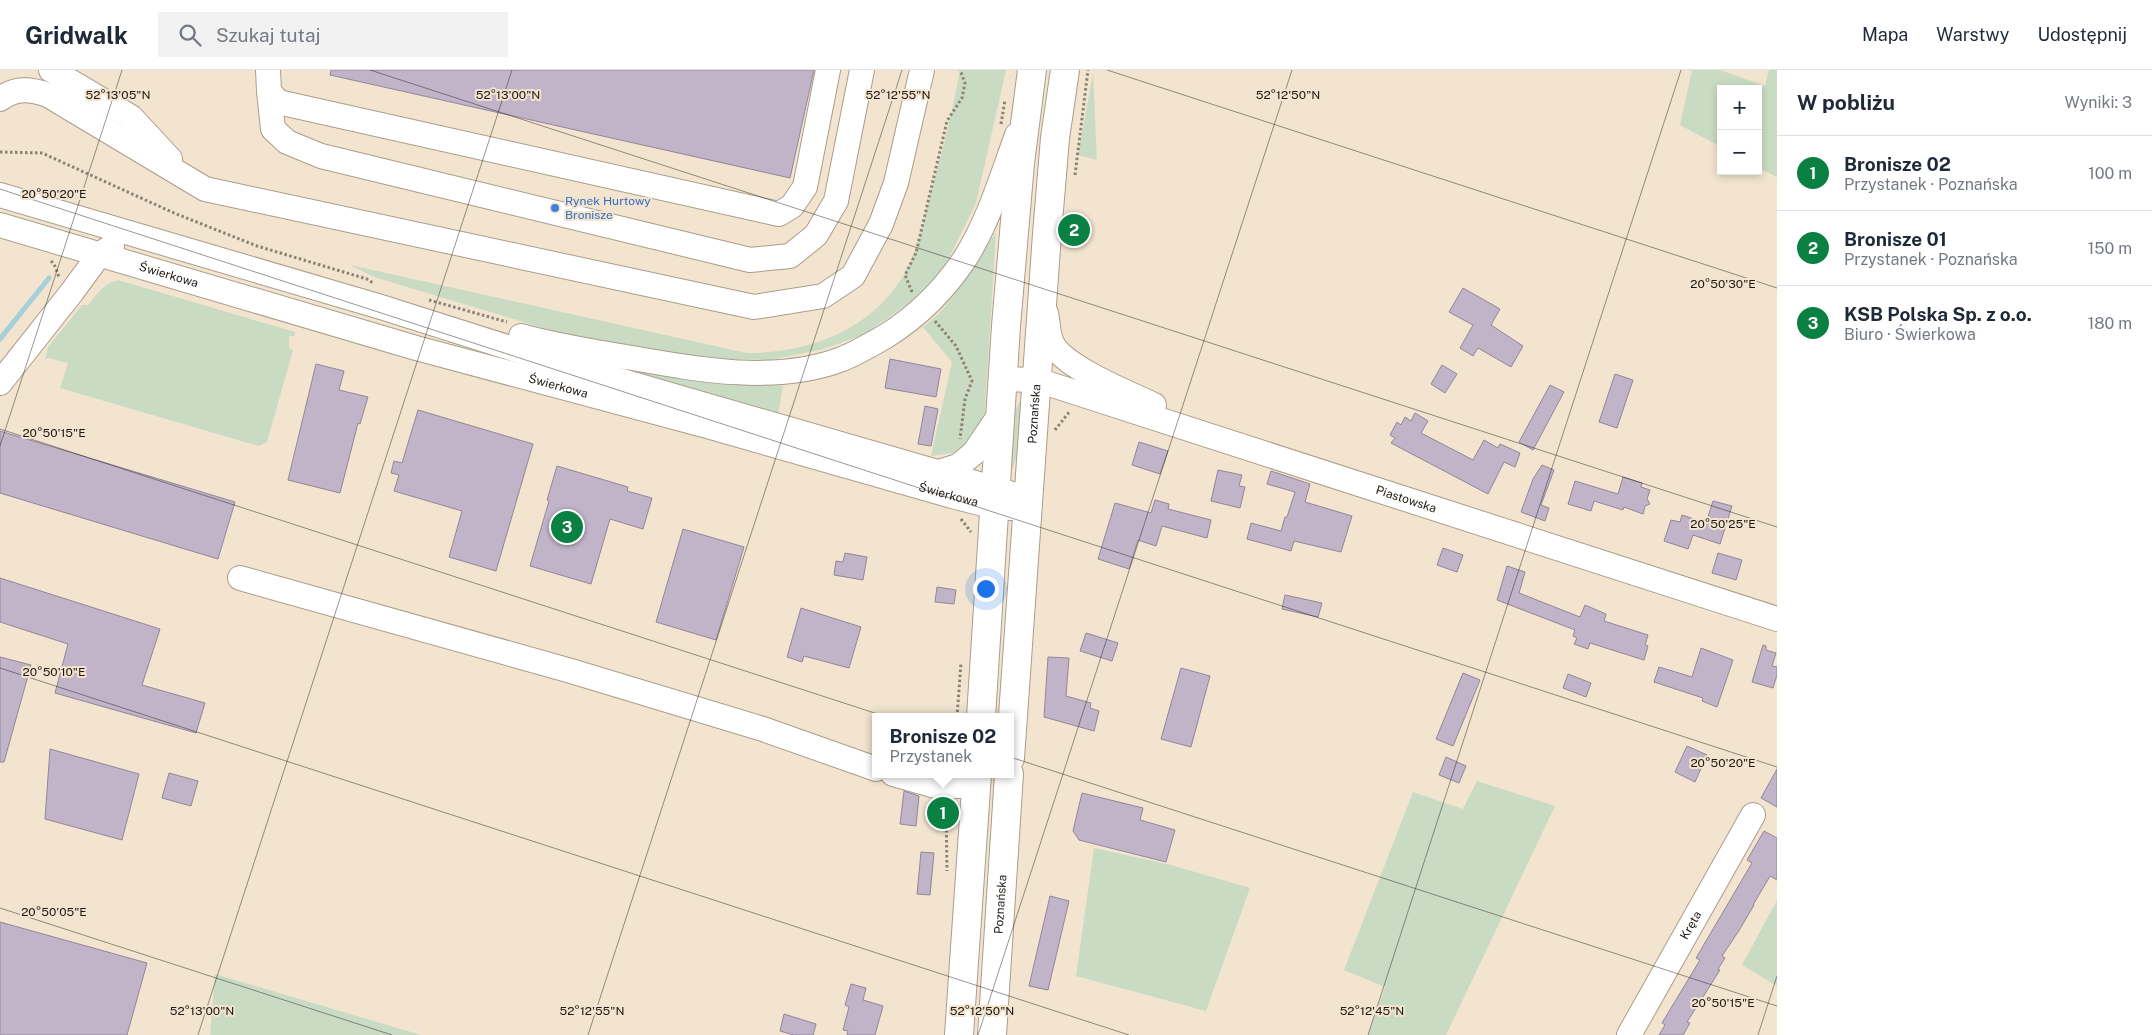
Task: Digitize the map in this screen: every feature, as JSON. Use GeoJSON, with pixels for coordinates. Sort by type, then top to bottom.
{"type":"FeatureCollection","features":[{"type":"Feature","properties":{"kind":"main road"},"geometry":{"type":"LineString","coordinates":[[980,713],[1004,379],[1016,105],[1032,70]]}},
{"type":"Feature","properties":{"kind":"main road","name":"Poznańska"},"geometry":{"type":"LineString","coordinates":[[1013,713],[1042,292],[1055,138],[1065,70]]}},
{"type":"Feature","properties":{"kind":"main road","name":"Poznańska"},"geometry":{"type":"LineString","coordinates":[[992,1035],[1009,778]]}},
{"type":"Feature","properties":{"kind":"main road"},"geometry":{"type":"LineString","coordinates":[[959,1035],[976,780]]}},
{"type":"Feature","properties":{"kind":"street"},"geometry":{"type":"LineString","coordinates":[[51,70],[131,117],[186,176]]}},
{"type":"Feature","properties":{"kind":"street"},"geometry":{"type":"LineString","coordinates":[[269,80],[278,102],[779,214],[792,206],[805,188],[828,70]]}},
{"type":"Feature","properties":{"kind":"street"},"geometry":{"type":"LineString","coordinates":[[269,80],[273,129],[287,142],[321,156],[750,260],[790,256],[816,235],[836,201],[862,70]]}},
{"type":"Feature","properties":{"kind":"street"},"geometry":{"type":"LineString","coordinates":[[0,99],[18,90],[38,91],[48,95],[205,189],[754,307],[823,296],[853,276],[881,224],[896,183],[922,70]]}},
{"type":"Feature","properties":{"kind":"street"},"geometry":{"type":"LineString","coordinates":[[382,296],[432,313],[533,339],[684,367],[753,372],[783,371],[813,367],[842,359],[869,346],[897,329],[924,308],[946,284],[965,258],[981,230],[1016,105]]}},
{"type":"Feature","properties":{"kind":"street"},"geometry":{"type":"LineString","coordinates":[[0,183],[30,204]]}},
{"type":"Feature","properties":{"kind":"street","name":"Świerkowa"},"geometry":{"type":"LineString","coordinates":[[0,195],[131,235],[382,296],[538,357],[939,472],[1014,508],[1028,502]]}},
{"type":"Feature","properties":{"kind":"street","name":"Świerkowa"},"geometry":{"type":"LineString","coordinates":[[0,225],[416,348],[715,428],[952,496],[996,498]]}},
{"type":"Feature","properties":{"kind":"street"},"geometry":{"type":"LineString","coordinates":[[0,383],[72,292],[99,254],[131,235]]}},
{"type":"Feature","properties":{"kind":"street"},"geometry":{"type":"LineString","coordinates":[[1042,292],[1052,342],[1061,356],[1090,373],[1237,444]]}},
{"type":"Feature","properties":{"kind":"street","name":"Piastowska"},"geometry":{"type":"LineString","coordinates":[[1004,379],[1037,380],[1777,620]]}},
{"type":"Feature","properties":{"kind":"street","name":"Świerkowa"},"geometry":{"type":"LineString","coordinates":[[939,472],[958,466],[974,452],[1002,413]]}},
{"type":"Feature","properties":{"kind":"street"},"geometry":{"type":"LineString","coordinates":[[240,578],[571,671],[763,729],[872,768]]}},
{"type":"Feature","properties":{"kind":"street"},"geometry":{"type":"LineString","coordinates":[[906,778],[933,786],[947,787],[976,780]]}},
{"type":"Feature","properties":{"kind":"street","name":"Kręta"},"geometry":{"type":"LineString","coordinates":[[1628,1035],[1753,815]]}},
{"type":"Feature","properties":{"kind":"path"},"geometry":{"type":"LineString","coordinates":[[913,294],[905,276],[916,252],[947,121],[962,98],[965,83],[960,70]]}},
{"type":"Feature","properties":{"kind":"path"},"geometry":{"type":"LineString","coordinates":[[1074,181],[1088,70]]}},
{"type":"Feature","properties":{"kind":"path"},"geometry":{"type":"LineString","coordinates":[[1001,125],[1016,105]]}},
{"type":"Feature","properties":{"kind":"path"},"geometry":{"type":"LineString","coordinates":[[0,152],[42,153],[174,213],[257,246],[367,279],[382,296]]}},
{"type":"Feature","properties":{"kind":"path"},"geometry":{"type":"LineString","coordinates":[[427,299],[509,323]]}},
{"type":"Feature","properties":{"kind":"path"},"geometry":{"type":"LineString","coordinates":[[930,316],[956,346],[972,381],[965,399],[960,442]]}},
{"type":"Feature","properties":{"kind":"path"},"geometry":{"type":"LineString","coordinates":[[955,515],[970,529],[972,538]]}},
{"type":"Feature","properties":{"kind":"path"},"geometry":{"type":"LineString","coordinates":[[957,713],[962,658]]}},
{"type":"Feature","properties":{"kind":"path"},"geometry":{"type":"LineString","coordinates":[[947,787],[945,826],[947,876]]}},
{"type":"Feature","properties":{"kind":"green space"},"geometry":{"type":"Polygon","coordinates":[[[960,70],[1006,70],[976,203],[942,272],[910,302],[865,334],[824,349],[769,360],[731,359],[682,354],[560,333],[374,277],[350,265],[746,353],[790,349],[812,344],[852,327],[870,314],[886,299],[906,271],[916,248],[923,224],[948,129],[960,70]]]}},
{"type":"Feature","properties":{"kind":"green space"},"geometry":{"type":"Polygon","coordinates":[[[1692,70],[1720,70],[1765,86],[1769,70],[1777,70],[1777,177],[1762,169],[1762,85],[1717,85],[1717,145],[1680,125],[1692,70]]]}},
{"type":"Feature","properties":{"kind":"green space"},"geometry":{"type":"Polygon","coordinates":[[[1093,73],[1097,160],[1078,155],[1093,73]]]}},
{"type":"Feature","properties":{"kind":"green space"},"geometry":{"type":"Polygon","coordinates":[[[996,232],[984,425],[966,451],[931,456],[952,362],[923,327],[954,296],[996,232]]]}},
{"type":"Feature","properties":{"kind":"green space"},"geometry":{"type":"Polygon","coordinates":[[[118,280],[295,332],[294,336],[289,336],[289,348],[293,350],[267,442],[259,446],[60,388],[68,363],[45,359],[48,347],[82,305],[88,305],[104,287],[118,280]]]}},
{"type":"Feature","properties":{"kind":"green space"},"geometry":{"type":"Polygon","coordinates":[[[569,357],[718,381],[783,386],[778,415],[569,357]]]}},
{"type":"Feature","properties":{"kind":"green space"},"geometry":{"type":"Polygon","coordinates":[[[1020,401],[1022,402],[1018,451],[1007,478],[1013,413],[1020,401]]]}},
{"type":"Feature","properties":{"kind":"green space"},"geometry":{"type":"Polygon","coordinates":[[[1477,781],[1555,806],[1446,1035],[1368,1035],[1385,987],[1344,970],[1413,792],[1463,809],[1477,781]]]}},
{"type":"Feature","properties":{"kind":"green space"},"geometry":{"type":"Polygon","coordinates":[[[1094,848],[1171,865],[1250,888],[1206,1011],[1076,976],[1094,848]]]}},
{"type":"Feature","properties":{"kind":"green space"},"geometry":{"type":"Polygon","coordinates":[[[1777,900],[1777,986],[1742,965],[1777,900]]]}},
{"type":"Feature","properties":{"kind":"green space"},"geometry":{"type":"Polygon","coordinates":[[[215,974],[421,1035],[210,1035],[215,974]]]}},
{"type":"Feature","properties":{"kind":"building"},"geometry":{"type":"Polygon","coordinates":[[[331,70],[814,70],[790,178],[330,75],[331,70]]]}},
{"type":"Feature","properties":{"kind":"building"},"geometry":{"type":"Polygon","coordinates":[[[1463,288],[1500,309],[1491,325],[1523,346],[1511,367],[1478,348],[1473,356],[1460,348],[1473,325],[1449,312],[1463,288]]]}},
{"type":"Feature","properties":{"kind":"building"},"geometry":{"type":"Polygon","coordinates":[[[890,359],[941,369],[936,397],[885,388],[890,359]]]}},
{"type":"Feature","properties":{"kind":"building"},"geometry":{"type":"Polygon","coordinates":[[[316,364],[344,371],[339,390],[368,397],[360,424],[358,423],[340,493],[288,480],[316,364]]]}},
{"type":"Feature","properties":{"kind":"building"},"geometry":{"type":"Polygon","coordinates":[[[1442,365],[1457,374],[1445,393],[1431,384],[1442,365]]]}},
{"type":"Feature","properties":{"kind":"building"},"geometry":{"type":"Polygon","coordinates":[[[1615,374],[1633,380],[1617,428],[1599,422],[1615,374]]]}},
{"type":"Feature","properties":{"kind":"building"},"geometry":{"type":"Polygon","coordinates":[[[1550,385],[1564,392],[1533,450],[1519,442],[1550,385]]]}},
{"type":"Feature","properties":{"kind":"building"},"geometry":{"type":"Polygon","coordinates":[[[925,406],[938,409],[931,446],[918,444],[925,406]]]}},
{"type":"Feature","properties":{"kind":"building"},"geometry":{"type":"Polygon","coordinates":[[[418,410],[533,444],[496,571],[449,557],[462,511],[394,491],[399,475],[391,473],[394,461],[402,463],[418,410]]]}},
{"type":"Feature","properties":{"kind":"building"},"geometry":{"type":"Polygon","coordinates":[[[1415,413],[1428,421],[1421,433],[1473,460],[1484,440],[1498,448],[1500,444],[1520,453],[1515,467],[1504,462],[1488,494],[1391,443],[1395,438],[1390,435],[1397,422],[1401,425],[1405,417],[1411,421],[1415,413]]]}},
{"type":"Feature","properties":{"kind":"building"},"geometry":{"type":"Polygon","coordinates":[[[0,431],[235,502],[218,559],[0,493],[0,431]]]}},
{"type":"Feature","properties":{"kind":"building"},"geometry":{"type":"Polygon","coordinates":[[[1139,442],[1168,451],[1160,474],[1132,465],[1139,442]]]}},
{"type":"Feature","properties":{"kind":"building"},"geometry":{"type":"Polygon","coordinates":[[[1542,465],[1554,470],[1541,505],[1549,508],[1545,521],[1521,512],[1533,479],[1542,465]]]}},
{"type":"Feature","properties":{"kind":"building"},"geometry":{"type":"Polygon","coordinates":[[[557,466],[628,487],[627,491],[652,498],[643,529],[610,519],[591,584],[530,566],[557,466]]]}},
{"type":"Feature","properties":{"kind":"building"},"geometry":{"type":"Polygon","coordinates":[[[1218,470],[1242,475],[1239,486],[1245,487],[1240,508],[1211,501],[1218,470]]]}},
{"type":"Feature","properties":{"kind":"building"},"geometry":{"type":"Polygon","coordinates":[[[1271,471],[1310,484],[1305,502],[1352,516],[1341,552],[1294,541],[1291,551],[1247,539],[1251,523],[1281,531],[1285,517],[1287,517],[1295,492],[1267,484],[1271,471]]]}},
{"type":"Feature","properties":{"kind":"building"},"geometry":{"type":"Polygon","coordinates":[[[1623,477],[1642,483],[1641,487],[1650,490],[1647,499],[1650,504],[1645,506],[1643,514],[1624,507],[1623,510],[1594,501],[1591,511],[1568,504],[1575,481],[1618,494],[1623,477]]]}},
{"type":"Feature","properties":{"kind":"building"},"geometry":{"type":"Polygon","coordinates":[[[1155,500],[1169,504],[1168,509],[1211,520],[1207,538],[1162,526],[1156,546],[1138,540],[1129,569],[1098,559],[1115,503],[1151,513],[1155,500]]]}},
{"type":"Feature","properties":{"kind":"building"},"geometry":{"type":"Polygon","coordinates":[[[1713,501],[1732,506],[1720,544],[1693,535],[1688,549],[1664,541],[1671,520],[1680,522],[1682,515],[1706,523],[1713,501]]]}},
{"type":"Feature","properties":{"kind":"building"},"geometry":{"type":"Polygon","coordinates":[[[683,529],[744,547],[716,640],[656,622],[683,529]]]}},
{"type":"Feature","properties":{"kind":"building"},"geometry":{"type":"Polygon","coordinates":[[[1443,548],[1463,555],[1457,572],[1437,565],[1443,548]]]}},
{"type":"Feature","properties":{"kind":"building"},"geometry":{"type":"Polygon","coordinates":[[[845,553],[867,557],[863,580],[834,575],[836,561],[843,562],[845,553]]]}},
{"type":"Feature","properties":{"kind":"building"},"geometry":{"type":"Polygon","coordinates":[[[1718,553],[1742,560],[1736,580],[1712,573],[1718,553]]]}},
{"type":"Feature","properties":{"kind":"building"},"geometry":{"type":"Polygon","coordinates":[[[1507,566],[1525,572],[1519,593],[1580,617],[1585,605],[1606,614],[1604,621],[1648,635],[1645,645],[1648,646],[1644,660],[1590,643],[1588,649],[1574,644],[1577,638],[1573,636],[1575,630],[1497,600],[1507,566]]]}},
{"type":"Feature","properties":{"kind":"building"},"geometry":{"type":"Polygon","coordinates":[[[0,578],[160,629],[142,685],[205,703],[196,733],[55,693],[68,644],[0,622],[0,578]]]}},
{"type":"Feature","properties":{"kind":"building"},"geometry":{"type":"Polygon","coordinates":[[[937,587],[956,590],[954,604],[935,602],[937,587]]]}},
{"type":"Feature","properties":{"kind":"building"},"geometry":{"type":"Polygon","coordinates":[[[1285,595],[1322,603],[1318,617],[1282,609],[1285,595]]]}},
{"type":"Feature","properties":{"kind":"building"},"geometry":{"type":"Polygon","coordinates":[[[801,608],[861,627],[849,668],[804,656],[802,662],[787,657],[801,608]]]}},
{"type":"Feature","properties":{"kind":"building"},"geometry":{"type":"Polygon","coordinates":[[[1086,633],[1118,643],[1112,661],[1080,651],[1086,633]]]}},
{"type":"Feature","properties":{"kind":"building"},"geometry":{"type":"Polygon","coordinates":[[[1763,645],[1766,646],[1766,650],[1776,653],[1772,666],[1777,667],[1777,675],[1773,688],[1752,682],[1763,645]]]}},
{"type":"Feature","properties":{"kind":"building"},"geometry":{"type":"Polygon","coordinates":[[[1701,648],[1733,660],[1717,707],[1702,701],[1703,698],[1654,682],[1659,667],[1692,677],[1701,648]]]}},
{"type":"Feature","properties":{"kind":"building"},"geometry":{"type":"Polygon","coordinates":[[[0,657],[31,665],[4,762],[0,762],[0,657]]]}},
{"type":"Feature","properties":{"kind":"building"},"geometry":{"type":"Polygon","coordinates":[[[1048,657],[1069,658],[1066,696],[1091,703],[1090,708],[1099,711],[1094,731],[1044,717],[1048,657]]]}},
{"type":"Feature","properties":{"kind":"building"},"geometry":{"type":"Polygon","coordinates":[[[1181,668],[1210,676],[1191,747],[1161,739],[1181,668]]]}},
{"type":"Feature","properties":{"kind":"building"},"geometry":{"type":"Polygon","coordinates":[[[1463,673],[1480,680],[1453,746],[1436,739],[1463,673]]]}},
{"type":"Feature","properties":{"kind":"building"},"geometry":{"type":"Polygon","coordinates":[[[1568,674],[1591,683],[1586,697],[1563,688],[1568,674]]]}},
{"type":"Feature","properties":{"kind":"building"},"geometry":{"type":"Polygon","coordinates":[[[1687,746],[1707,755],[1695,782],[1675,772],[1687,746]]]}},
{"type":"Feature","properties":{"kind":"building"},"geometry":{"type":"Polygon","coordinates":[[[50,749],[139,774],[122,840],[45,819],[50,749]]]}},
{"type":"Feature","properties":{"kind":"building"},"geometry":{"type":"Polygon","coordinates":[[[1446,757],[1466,766],[1459,783],[1439,775],[1446,757]]]}},
{"type":"Feature","properties":{"kind":"building"},"geometry":{"type":"Polygon","coordinates":[[[1777,769],[1777,807],[1761,798],[1777,769]]]}},
{"type":"Feature","properties":{"kind":"building"},"geometry":{"type":"Polygon","coordinates":[[[169,773],[198,781],[191,806],[162,798],[169,773]]]}},
{"type":"Feature","properties":{"kind":"building"},"geometry":{"type":"Polygon","coordinates":[[[904,791],[919,796],[916,826],[900,824],[904,791]]]}},
{"type":"Feature","properties":{"kind":"building"},"geometry":{"type":"Polygon","coordinates":[[[1082,793],[1143,808],[1140,820],[1175,830],[1166,862],[1079,840],[1073,831],[1082,793]]]}},
{"type":"Feature","properties":{"kind":"building"},"geometry":{"type":"Polygon","coordinates":[[[1764,831],[1777,838],[1777,880],[1770,876],[1740,929],[1722,956],[1725,958],[1718,969],[1720,970],[1687,1022],[1690,1023],[1683,1035],[1659,1035],[1665,1025],[1662,1023],[1700,960],[1696,958],[1752,863],[1747,860],[1764,831]]]}},
{"type":"Feature","properties":{"kind":"building"},"geometry":{"type":"Polygon","coordinates":[[[921,852],[934,853],[930,895],[917,894],[921,852]]]}},
{"type":"Feature","properties":{"kind":"building"},"geometry":{"type":"Polygon","coordinates":[[[1050,896],[1069,901],[1048,990],[1029,986],[1050,896]]]}},
{"type":"Feature","properties":{"kind":"building"},"geometry":{"type":"Polygon","coordinates":[[[0,922],[147,963],[127,1035],[0,1035],[0,922]]]}},
{"type":"Feature","properties":{"kind":"building"},"geometry":{"type":"Polygon","coordinates":[[[851,984],[866,988],[863,1000],[883,1006],[875,1035],[847,1035],[848,1031],[843,1030],[849,1007],[845,1005],[851,984]]]}},
{"type":"Feature","properties":{"kind":"building"},"geometry":{"type":"Polygon","coordinates":[[[784,1014],[816,1024],[813,1035],[794,1035],[780,1031],[784,1014]]]}},
{"type":"Feature","properties":{"kind":"waterway"},"geometry":{"type":"LineString","coordinates":[[0,339],[49,278]]}},
{"type":"Feature","properties":{"kind":"place","name":"Rynek Hurtowy Bronisze"},"geometry":{"type":"Point","coordinates":[555,208]}},
{"type":"Feature","properties":{"kind":"place","name":"Bronisze 01"},"geometry":{"type":"Point","coordinates":[1074,230]}},
{"type":"Feature","properties":{"kind":"place","name":"KSB Polska Sp. z o.o."},"geometry":{"type":"Point","coordinates":[567,527]}},
{"type":"Feature","properties":{"kind":"place","name":"Bronisze 02"},"geometry":{"type":"Point","coordinates":[943,813]}}]}
